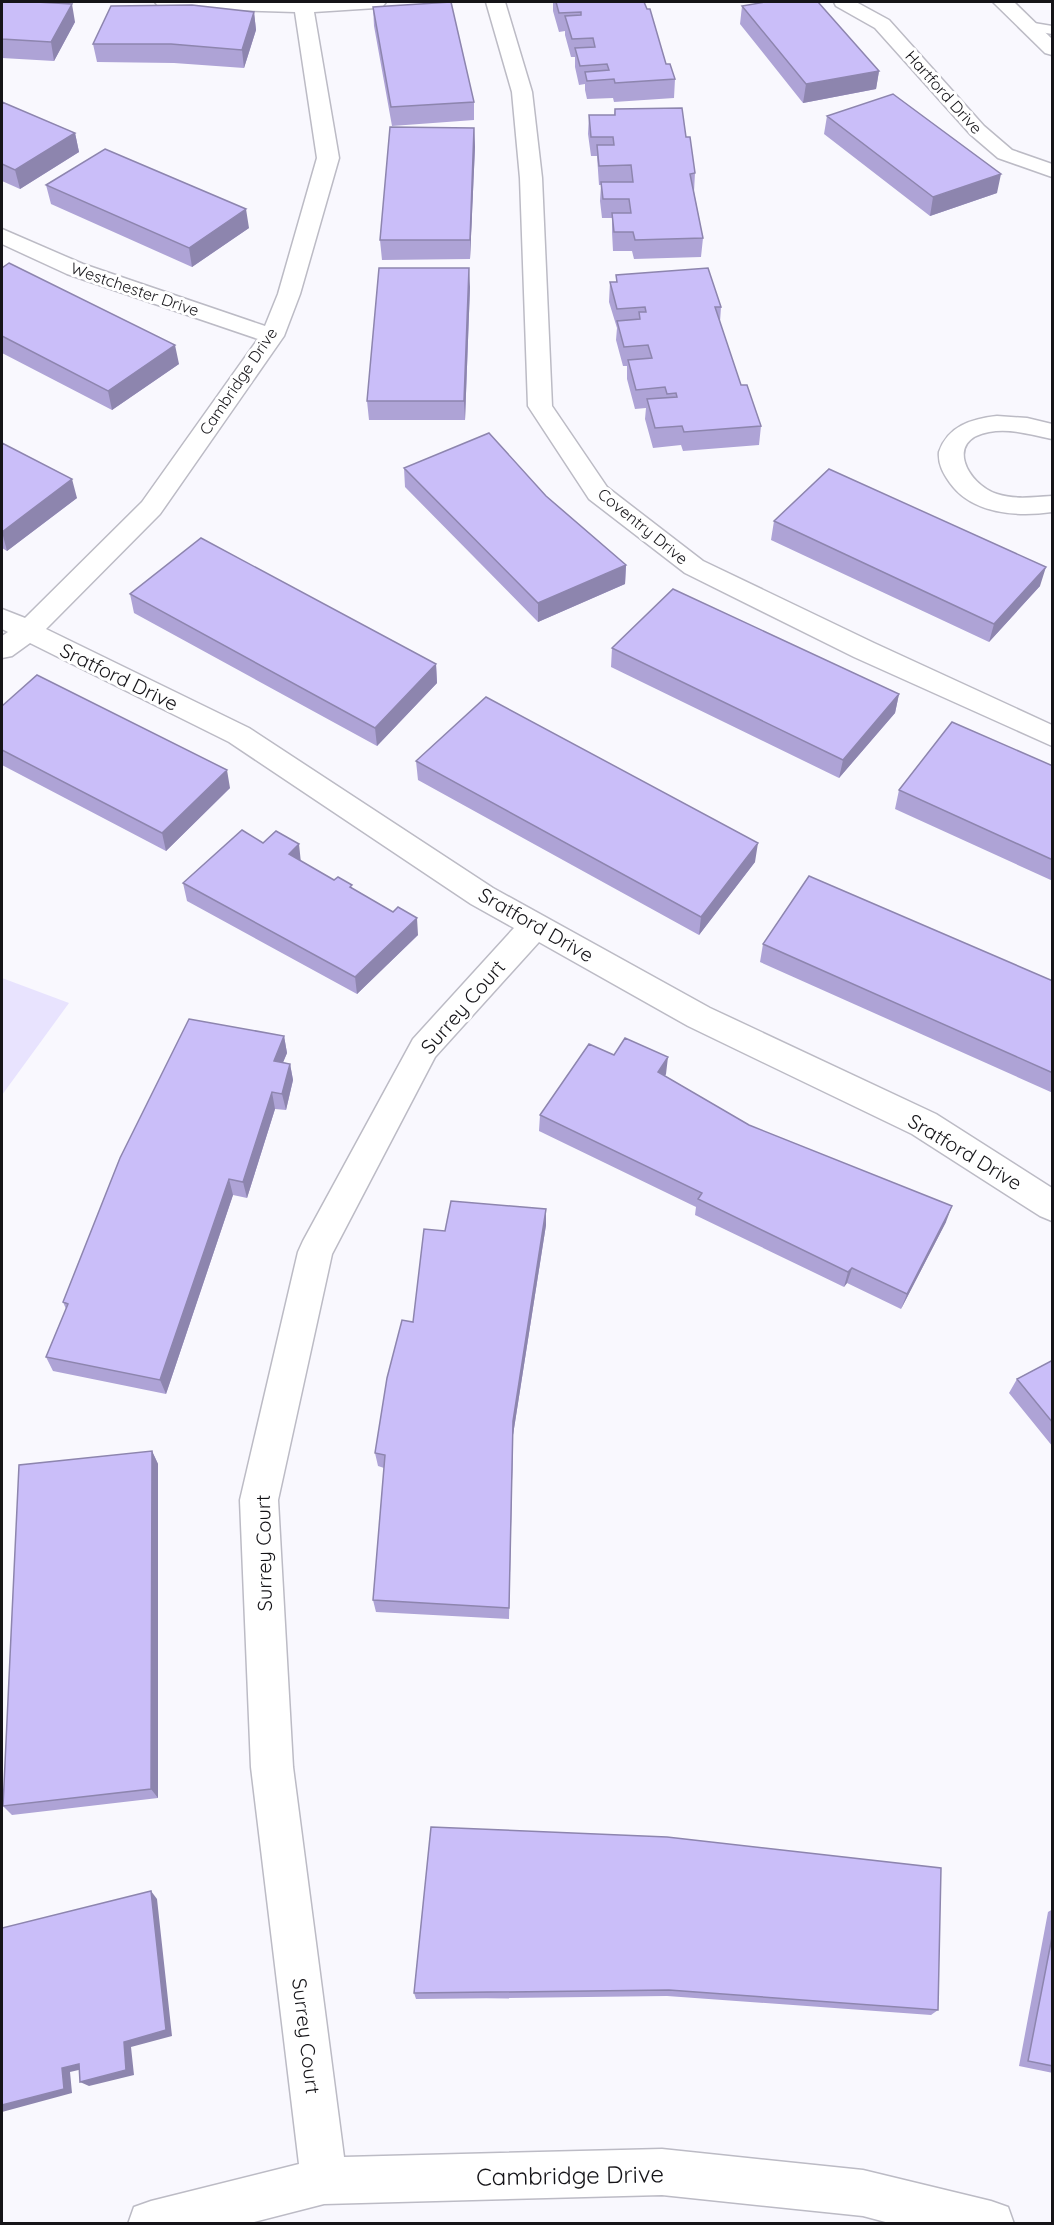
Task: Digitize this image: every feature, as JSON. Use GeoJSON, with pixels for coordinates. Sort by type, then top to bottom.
{"type":"FeatureCollection","features":[{"type":"Feature","properties":{"kind":"street"},"geometry":{"type":"LineString","coordinates":[[165,2],[304,7],[376,2]]}},
{"type":"Feature","properties":{"kind":"street","name":"Coventry Drive"},"geometry":{"type":"LineString","coordinates":[[495,2],[522,92],[531,178],[540,406],[598,493],[694,567],[864,650],[1053,736]]}},
{"type":"Feature","properties":{"kind":"street","name":"Hartford Drive"},"geometry":{"type":"LineString","coordinates":[[843,2],[882,24],[977,130],[1005,154],[1053,171]]}},
{"type":"Feature","properties":{"kind":"street"},"geometry":{"type":"LineString","coordinates":[[1003,2],[1053,49]]}},
{"type":"Feature","properties":{"kind":"street","name":"Cambridge Drive"},"geometry":{"type":"LineString","coordinates":[[2,650],[14,625],[151,508],[272,336],[289,294],[328,158],[304,7]]}},
{"type":"Feature","properties":{"kind":"street","name":"Westchester Drive"},"geometry":{"type":"LineString","coordinates":[[2,236],[75,269],[272,336]]}},
{"type":"Feature","properties":{"kind":"street"},"geometry":{"type":"LineString","coordinates":[[1053,432],[1033,425],[1008,422],[983,426],[963,435],[952,448],[951,464],[960,481],[978,495],[1003,504],[1030,507],[1053,504]]}},
{"type":"Feature","properties":{"kind":"street","name":"Sratford Drive"},"geometry":{"type":"LineString","coordinates":[[14,625],[238,735],[482,896],[699,1017],[924,1125],[1053,1206]]}},
{"type":"Feature","properties":{"kind":"street","name":"Surrey Court"},"geometry":{"type":"LineString","coordinates":[[324,2181],[272,1767],[259,1500],[315,1252],[424,1048],[536,926]]}},
{"type":"Feature","properties":{"kind":"street","name":"Cambridge Drive"},"geometry":{"type":"LineString","coordinates":[[151,2223],[324,2181],[662,2172],[862,2193],[991,2223]]}},
{"type":"Feature","properties":{"kind":"lane"},"geometry":{"type":"LineString","coordinates":[[1028,26],[1053,30]]}},
{"type":"Feature","properties":{"kind":"shaded area"},"geometry":{"type":"Polygon","coordinates":[[[2,978],[69,1003],[2,1095],[2,978]]]}},
{"type":"Feature","properties":{"kind":"building"},"geometry":{"type":"Polygon","coordinates":[[[2,2],[72,4],[51,42],[2,39],[2,2]]]}},
{"type":"Feature","properties":{"kind":"building"},"geometry":{"type":"Polygon","coordinates":[[[451,2],[474,102],[391,107],[373,7],[451,2]]]}},
{"type":"Feature","properties":{"kind":"building"},"geometry":{"type":"Polygon","coordinates":[[[556,2],[644,2],[647,9],[650,9],[666,64],[670,64],[675,79],[615,83],[614,79],[587,81],[585,72],[609,70],[607,64],[580,66],[575,48],[595,47],[593,38],[572,39],[565,16],[581,15],[581,12],[559,13],[556,2]]]}},
{"type":"Feature","properties":{"kind":"building"},"geometry":{"type":"Polygon","coordinates":[[[765,2],[818,2],[879,71],[806,84],[742,6],[765,2]]]}},
{"type":"Feature","properties":{"kind":"building"},"geometry":{"type":"Polygon","coordinates":[[[192,5],[254,12],[242,50],[171,44],[93,44],[111,6],[192,5]]]}},
{"type":"Feature","properties":{"kind":"building"},"geometry":{"type":"Polygon","coordinates":[[[893,94],[1001,174],[933,197],[827,116],[893,94]]]}},
{"type":"Feature","properties":{"kind":"building"},"geometry":{"type":"Polygon","coordinates":[[[2,102],[75,133],[15,170],[2,164],[2,102]]]}},
{"type":"Feature","properties":{"kind":"building"},"geometry":{"type":"Polygon","coordinates":[[[682,108],[686,137],[690,137],[695,173],[690,174],[703,238],[635,240],[633,232],[614,232],[612,213],[631,213],[629,199],[603,199],[601,182],[633,182],[631,165],[599,166],[597,145],[614,145],[613,137],[591,137],[589,115],[615,115],[615,109],[682,108]]]}},
{"type":"Feature","properties":{"kind":"building"},"geometry":{"type":"Polygon","coordinates":[[[390,127],[474,128],[470,240],[380,240],[390,127]]]}},
{"type":"Feature","properties":{"kind":"building"},"geometry":{"type":"Polygon","coordinates":[[[105,149],[246,209],[189,248],[46,185],[105,149]]]}},
{"type":"Feature","properties":{"kind":"building"},"geometry":{"type":"Polygon","coordinates":[[[9,263],[175,345],[108,391],[2,336],[2,268],[9,263]]]}},
{"type":"Feature","properties":{"kind":"building"},"geometry":{"type":"Polygon","coordinates":[[[379,268],[469,268],[464,401],[367,401],[379,268]]]}},
{"type":"Feature","properties":{"kind":"building"},"geometry":{"type":"Polygon","coordinates":[[[708,268],[721,307],[715,307],[741,385],[747,385],[761,426],[684,432],[682,426],[655,428],[647,399],[677,397],[676,393],[667,394],[665,387],[636,390],[628,360],[652,358],[648,345],[624,347],[617,321],[640,319],[639,312],[646,312],[645,307],[617,309],[610,282],[617,282],[616,275],[708,268]]]}},
{"type":"Feature","properties":{"kind":"building"},"geometry":{"type":"Polygon","coordinates":[[[489,433],[546,496],[626,565],[538,603],[404,468],[489,433]]]}},
{"type":"Feature","properties":{"kind":"building"},"geometry":{"type":"Polygon","coordinates":[[[2,443],[72,479],[2,532],[2,443]]]}},
{"type":"Feature","properties":{"kind":"building"},"geometry":{"type":"Polygon","coordinates":[[[829,469],[1046,567],[994,624],[774,521],[829,469]]]}},
{"type":"Feature","properties":{"kind":"building"},"geometry":{"type":"Polygon","coordinates":[[[201,538],[436,664],[375,728],[130,594],[201,538]]]}},
{"type":"Feature","properties":{"kind":"building"},"geometry":{"type":"Polygon","coordinates":[[[673,589],[899,694],[843,760],[612,648],[673,589]]]}},
{"type":"Feature","properties":{"kind":"building"},"geometry":{"type":"Polygon","coordinates":[[[37,675],[227,770],[162,833],[2,750],[2,706],[37,675]]]}},
{"type":"Feature","properties":{"kind":"building"},"geometry":{"type":"Polygon","coordinates":[[[486,697],[758,843],[701,917],[416,761],[486,697]]]}},
{"type":"Feature","properties":{"kind":"building"},"geometry":{"type":"Polygon","coordinates":[[[952,722],[1053,766],[1053,860],[899,790],[952,722]]]}},
{"type":"Feature","properties":{"kind":"building"},"geometry":{"type":"Polygon","coordinates":[[[242,830],[263,843],[276,831],[299,844],[289,854],[334,880],[338,877],[352,885],[350,887],[393,912],[398,907],[417,918],[355,977],[183,883],[242,830]]]}},
{"type":"Feature","properties":{"kind":"building"},"geometry":{"type":"Polygon","coordinates":[[[809,876],[1053,981],[1053,1073],[763,944],[809,876]]]}},
{"type":"Feature","properties":{"kind":"building"},"geometry":{"type":"Polygon","coordinates":[[[189,1019],[284,1036],[274,1061],[290,1064],[282,1094],[272,1092],[243,1182],[229,1179],[160,1380],[46,1357],[68,1304],[63,1302],[120,1158],[189,1019]]]}},
{"type":"Feature","properties":{"kind":"building"},"geometry":{"type":"Polygon","coordinates":[[[625,1038],[668,1057],[658,1072],[749,1125],[952,1206],[907,1294],[852,1268],[848,1272],[698,1199],[702,1193],[540,1115],[589,1044],[614,1055],[625,1038]]]}},
{"type":"Feature","properties":{"kind":"building"},"geometry":{"type":"Polygon","coordinates":[[[451,1201],[546,1209],[513,1421],[509,1608],[373,1600],[385,1455],[375,1453],[387,1378],[402,1320],[413,1322],[424,1229],[445,1231],[451,1201]]]}},
{"type":"Feature","properties":{"kind":"building"},"geometry":{"type":"Polygon","coordinates":[[[1053,1360],[1053,1423],[1017,1379],[1053,1360]]]}},
{"type":"Feature","properties":{"kind":"building"},"geometry":{"type":"Polygon","coordinates":[[[152,1451],[151,1789],[3,1806],[19,1465],[152,1451]]]}},
{"type":"Feature","properties":{"kind":"building"},"geometry":{"type":"Polygon","coordinates":[[[431,1827],[667,1837],[941,1868],[938,2010],[669,1990],[414,1993],[431,1827]]]}},
{"type":"Feature","properties":{"kind":"building"},"geometry":{"type":"Polygon","coordinates":[[[151,1891],[166,2030],[124,2042],[126,2070],[80,2082],[79,2064],[62,2068],[64,2089],[2,2105],[2,1928],[151,1891]]]}},
{"type":"Feature","properties":{"kind":"building"},"geometry":{"type":"Polygon","coordinates":[[[1053,1932],[1053,2066],[1028,2061],[1053,1932]]]}}]}
